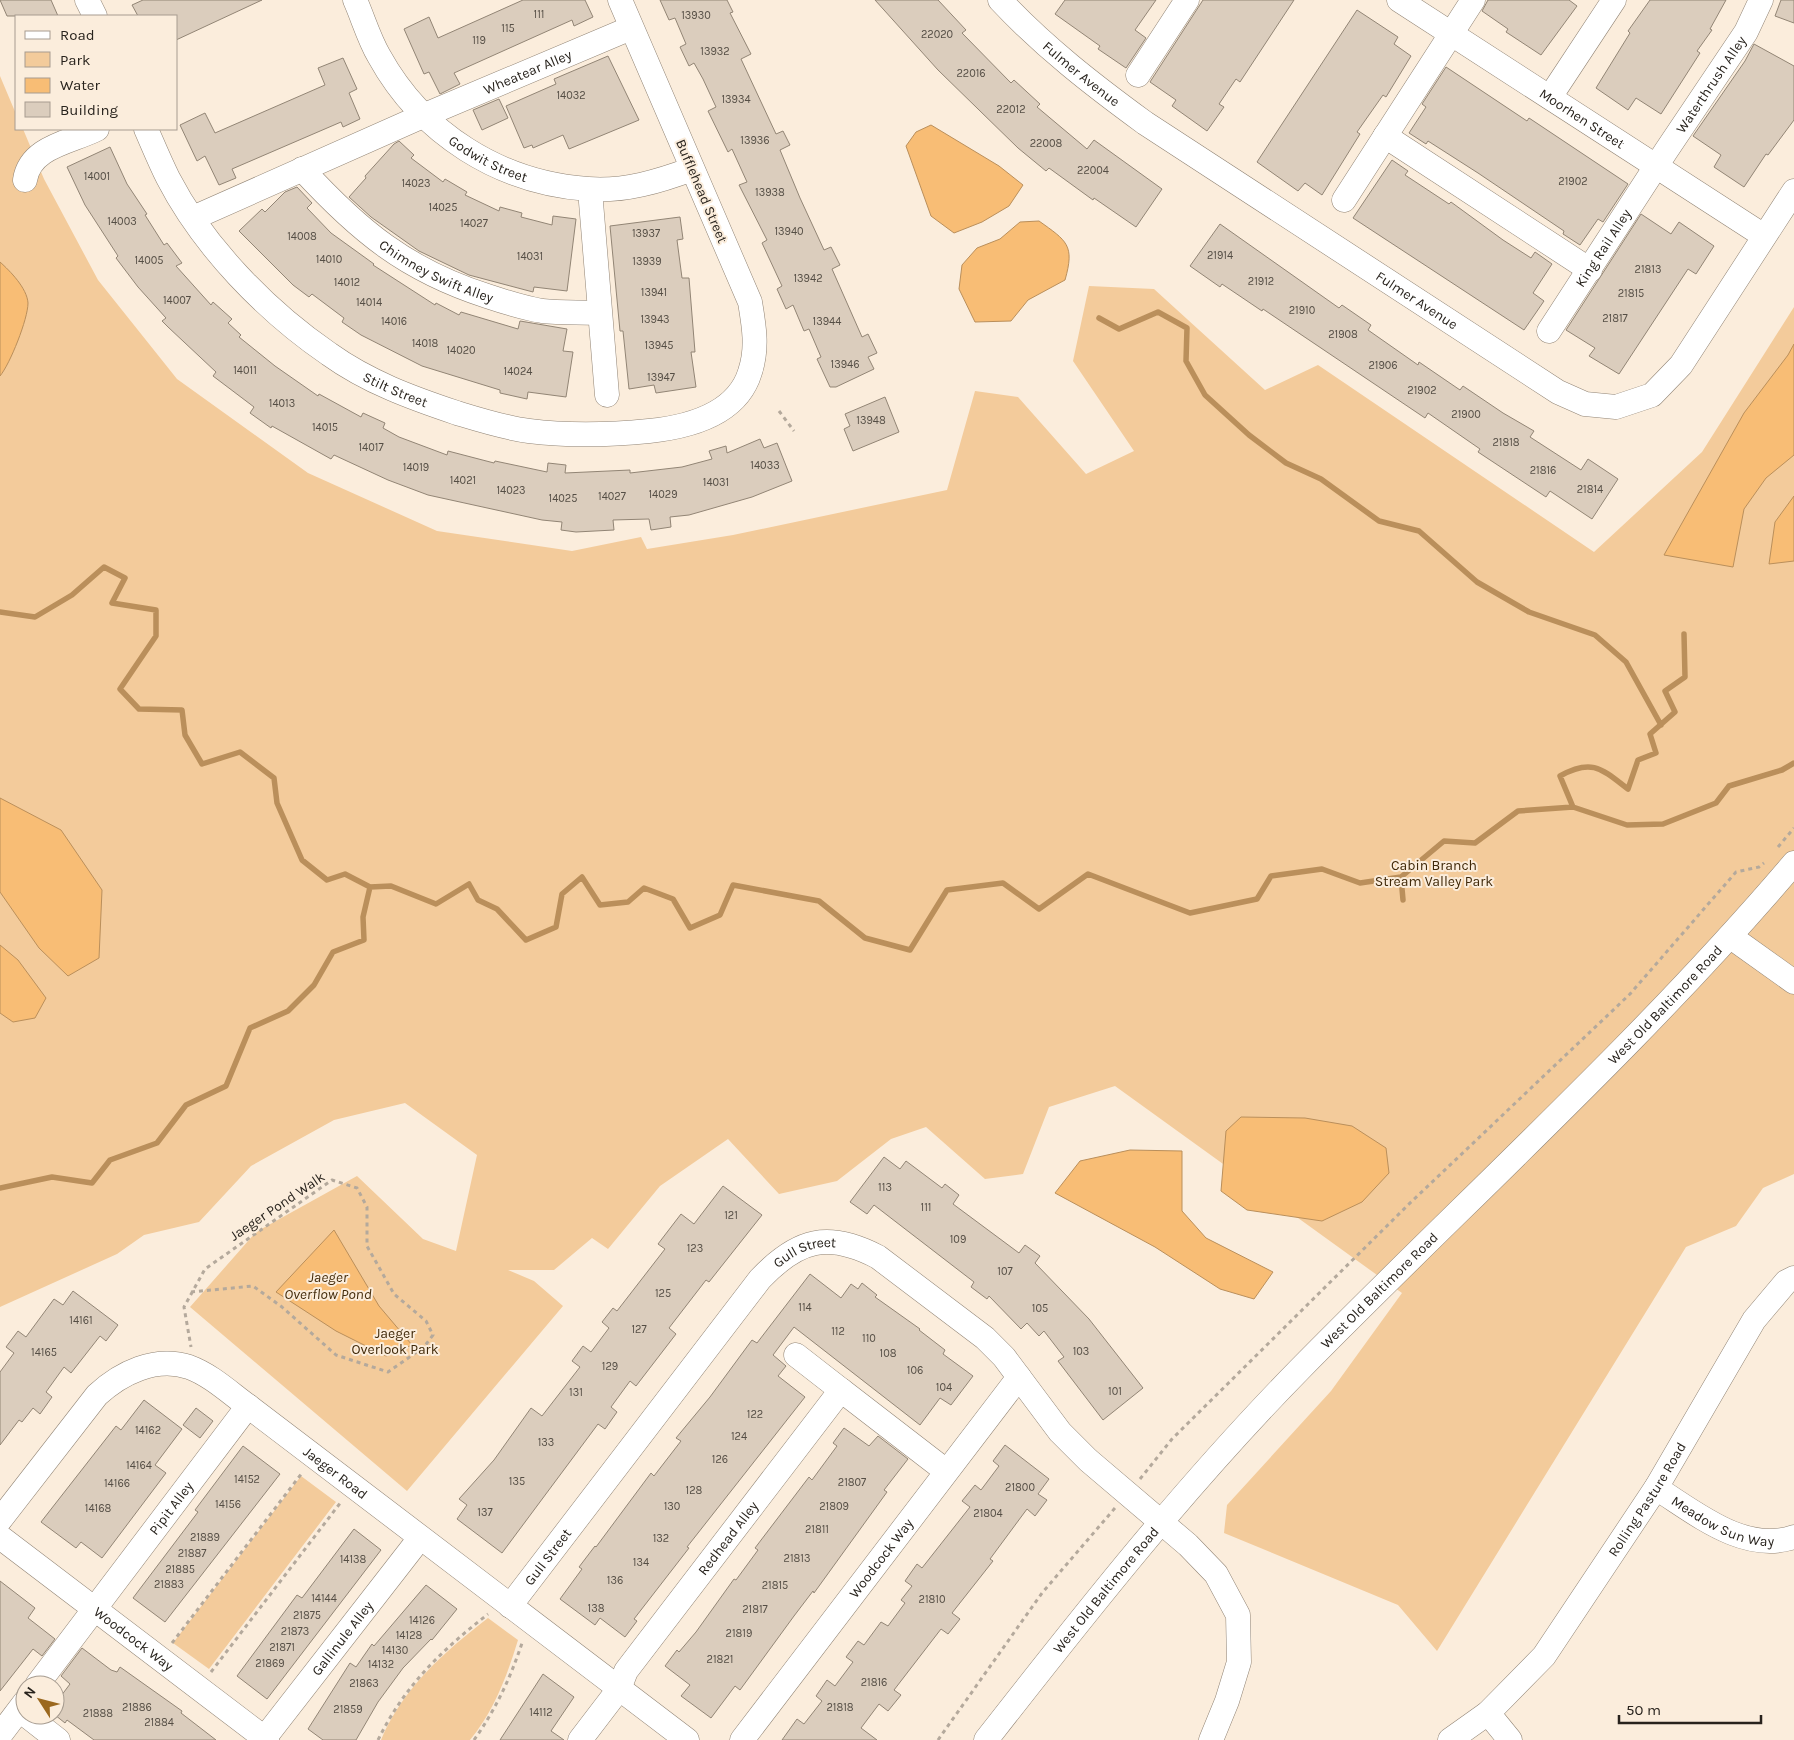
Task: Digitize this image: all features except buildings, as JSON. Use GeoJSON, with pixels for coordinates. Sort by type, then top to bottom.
{"type":"FeatureCollection","features":[{"type":"Feature","properties":{"kind":"street","name":"Godwit Street"},"geometry":{"type":"LineString","coordinates":[[355,0],[379,56],[424,116],[446,137],[478,158],[512,174],[551,184],[590,190],[645,184],[692,168]]}},
{"type":"Feature","properties":{"kind":"street","name":"Fulmer Avenue"},"geometry":{"type":"LineString","coordinates":[[1000,0],[1024,25],[1084,79],[1145,123],[1558,392],[1585,404],[1616,407],[1652,395],[1681,365],[1794,192]]}},
{"type":"Feature","properties":{"kind":"street","name":"Moorhen Street"},"geometry":{"type":"LineString","coordinates":[[1399,0],[1764,236]]}},
{"type":"Feature","properties":{"kind":"street"},"geometry":{"type":"LineString","coordinates":[[1344,200],[1473,0]]}},
{"type":"Feature","properties":{"kind":"street"},"geometry":{"type":"LineString","coordinates":[[1550,98],[1614,0]]}},
{"type":"Feature","properties":{"kind":"street","name":"Waterthrush Alley"},"geometry":{"type":"LineString","coordinates":[[1656,166],[1746,32],[1761,0]]}},
{"type":"Feature","properties":{"kind":"street","name":"Bufflehead Street"},"geometry":{"type":"LineString","coordinates":[[624,1],[631,28],[750,302],[756,341],[750,372],[744,386]]}},
{"type":"Feature","properties":{"kind":"street"},"geometry":{"type":"LineString","coordinates":[[1138,76],[1184,1]]}},
{"type":"Feature","properties":{"kind":"street","name":"Wheatear Alley"},"geometry":{"type":"LineString","coordinates":[[424,116],[631,28]]}},
{"type":"Feature","properties":{"kind":"street"},"geometry":{"type":"LineString","coordinates":[[193,218],[424,116]]}},
{"type":"Feature","properties":{"kind":"street"},"geometry":{"type":"LineString","coordinates":[[25,180],[31,163],[42,154],[74,136],[94,130]]}},
{"type":"Feature","properties":{"kind":"street","name":"Stilt Street"},"geometry":{"type":"LineString","coordinates":[[146,130],[169,179],[193,218],[231,269],[293,328],[330,355],[367,378],[412,398],[487,422],[527,431],[572,435],[622,434],[678,428],[717,412],[731,402],[744,386]]}},
{"type":"Feature","properties":{"kind":"street"},"geometry":{"type":"LineString","coordinates":[[1385,136],[1590,270]]}},
{"type":"Feature","properties":{"kind":"street","name":"King Rail Alley"},"geometry":{"type":"LineString","coordinates":[[1549,331],[1656,166]]}},
{"type":"Feature","properties":{"kind":"street","name":"Chimney Swift Alley"},"geometry":{"type":"LineString","coordinates":[[302,169],[362,230],[395,254],[430,274],[479,293],[541,311],[599,313]]}},
{"type":"Feature","properties":{"kind":"street"},"geometry":{"type":"LineString","coordinates":[[590,190],[607,395]]}},
{"type":"Feature","properties":{"kind":"street","name":"West Old Baltimore Road"},"geometry":{"type":"LineString","coordinates":[[986,1740],[1161,1520],[1299,1370],[1644,1030],[1731,937],[1784,858]]}},
{"type":"Feature","properties":{"kind":"street"},"geometry":{"type":"LineString","coordinates":[[1731,937],[1794,982]]}},
{"type":"Feature","properties":{"kind":"street","name":"Gull Street"},"geometry":{"type":"LineString","coordinates":[[499,1610],[760,1279],[773,1265],[801,1246],[820,1241],[839,1242],[858,1247],[878,1257],[985,1338],[1019,1377],[1060,1432],[1088,1460],[1161,1520],[1216,1574],[1238,1615],[1239,1662],[1227,1701],[1211,1740]]}},
{"type":"Feature","properties":{"kind":"street","name":"Rolling Pasture Road"},"geometry":{"type":"LineString","coordinates":[[1450,1740],[1488,1713],[1544,1656],[1656,1488],[1754,1320],[1786,1282],[1794,1278]]}},
{"type":"Feature","properties":{"kind":"street"},"geometry":{"type":"LineString","coordinates":[[796,1355],[946,1471]]}},
{"type":"Feature","properties":{"kind":"street","name":"Jaeger Road"},"geometry":{"type":"LineString","coordinates":[[0,1520],[97,1395],[112,1380],[126,1373],[158,1365],[170,1364],[190,1367],[207,1376],[248,1406],[420,1538],[499,1610],[618,1689],[687,1740]]}},
{"type":"Feature","properties":{"kind":"street","name":"Woodcock Way"},"geometry":{"type":"LineString","coordinates":[[742,1740],[1019,1377]]}},
{"type":"Feature","properties":{"kind":"street","name":"Redhead Alley"},"geometry":{"type":"LineString","coordinates":[[580,1740],[618,1689],[626,1671],[842,1390]]}},
{"type":"Feature","properties":{"kind":"street","name":"Pipit Alley"},"geometry":{"type":"LineString","coordinates":[[45,1675],[248,1406]]}},
{"type":"Feature","properties":{"kind":"street","name":"Meadow Sun Way"},"geometry":{"type":"LineString","coordinates":[[1656,1488],[1721,1530],[1752,1539],[1786,1540],[1794,1537]]}},
{"type":"Feature","properties":{"kind":"street","name":"Woodcock Way"},"geometry":{"type":"LineString","coordinates":[[0,1537],[265,1739]]}},
{"type":"Feature","properties":{"kind":"street","name":"Gallinule Alley"},"geometry":{"type":"LineString","coordinates":[[265,1739],[420,1538]]}},
{"type":"Feature","properties":{"kind":"street"},"geometry":{"type":"LineString","coordinates":[[1488,1713],[1510,1740]]}},
{"type":"Feature","properties":{"kind":"street"},"geometry":{"type":"LineString","coordinates":[[0,1735],[15,1719]]}},
{"type":"Feature","properties":{"kind":"street"},"geometry":{"type":"LineString","coordinates":[[41,1725],[58,1740]]}},
{"type":"Feature","properties":{"kind":"path"},"geometry":{"type":"LineString","coordinates":[[779,411],[794,431]]}},
{"type":"Feature","properties":{"kind":"path"},"geometry":{"type":"LineString","coordinates":[[1784,858],[1794,828]]}},
{"type":"Feature","properties":{"kind":"path"},"geometry":{"type":"LineString","coordinates":[[1136,1483],[1172,1439],[1408,1205],[1630,994],[1736,872],[1759,866],[1769,859]]}},
{"type":"Feature","properties":{"kind":"path","name":"Jaeger Pond Walk"},"geometry":{"type":"LineString","coordinates":[[190,1367],[192,1351],[184,1307],[191,1292],[205,1269],[332,1180],[357,1188],[367,1207],[367,1246],[394,1294],[426,1321],[433,1335],[424,1348],[388,1372],[336,1355],[282,1307],[253,1286],[191,1292]]}},
{"type":"Feature","properties":{"kind":"path"},"geometry":{"type":"LineString","coordinates":[[172,1643],[302,1472]]}},
{"type":"Feature","properties":{"kind":"path"},"geometry":{"type":"LineString","coordinates":[[211,1673],[342,1502]]}},
{"type":"Feature","properties":{"kind":"path"},"geometry":{"type":"LineString","coordinates":[[938,1740],[1042,1593],[1116,1506]]}},
{"type":"Feature","properties":{"kind":"path"},"geometry":{"type":"LineString","coordinates":[[378,1740],[396,1706],[420,1674],[444,1650],[499,1610]]}},
{"type":"Feature","properties":{"kind":"path"},"geometry":{"type":"LineString","coordinates":[[474,1740],[505,1688],[523,1640]]}},
{"type":"Feature","properties":{"kind":"green space","name":"Cabin Branch Stream Valley Park"},"geometry":{"type":"Polygon","coordinates":[[[0,76],[15,112],[15,130],[23,130],[44,179],[98,280],[177,379],[308,473],[437,531],[572,551],[641,537],[647,549],[733,535],[947,490],[975,391],[1018,397],[1086,474],[1134,451],[1073,361],[1089,286],[1154,289],[1265,390],[1318,365],[1594,552],[1702,452],[1794,307],[1794,1174],[1763,1188],[1736,1226],[1686,1247],[1437,1651],[1398,1605],[1224,1533],[1227,1505],[1331,1391],[1402,1293],[1115,1086],[1049,1107],[1023,1174],[985,1179],[926,1127],[891,1139],[837,1181],[779,1194],[728,1139],[660,1186],[608,1249],[592,1238],[554,1270],[508,1270],[534,1281],[563,1306],[407,1491],[190,1307],[256,1232],[357,1176],[423,1239],[456,1251],[477,1155],[405,1103],[334,1120],[251,1166],[199,1222],[144,1235],[117,1254],[0,1307],[0,76]]]}},
{"type":"Feature","properties":{"kind":"green space"},"geometry":{"type":"Polygon","coordinates":[[[301,1476],[336,1502],[209,1669],[173,1643],[301,1476]]]}},
{"type":"Feature","properties":{"kind":"green space"},"geometry":{"type":"Polygon","coordinates":[[[488,1618],[518,1640],[499,1693],[479,1729],[470,1740],[381,1740],[401,1704],[426,1672],[488,1618]]]}},
{"type":"Feature","properties":{"kind":"water"},"geometry":{"type":"Polygon","coordinates":[[[931,125],[999,166],[1023,185],[1009,206],[982,222],[954,233],[931,216],[906,146],[916,132],[931,125]]]}},
{"type":"Feature","properties":{"kind":"water"},"geometry":{"type":"Polygon","coordinates":[[[1039,221],[1062,239],[1069,251],[1065,280],[1028,300],[1011,321],[975,322],[959,289],[962,265],[977,248],[1000,239],[1020,222],[1039,221]]]}},
{"type":"Feature","properties":{"kind":"water"},"geometry":{"type":"Polygon","coordinates":[[[0,262],[21,286],[28,303],[18,341],[9,362],[0,376],[0,262]]]}},
{"type":"Feature","properties":{"kind":"water"},"geometry":{"type":"Polygon","coordinates":[[[1794,344],[1794,455],[1766,478],[1744,509],[1733,567],[1664,555],[1744,413],[1788,355],[1794,344]]]}},
{"type":"Feature","properties":{"kind":"water"},"geometry":{"type":"Polygon","coordinates":[[[1794,496],[1794,561],[1769,564],[1775,522],[1794,496]]]}},
{"type":"Feature","properties":{"kind":"water"},"geometry":{"type":"Polygon","coordinates":[[[0,798],[61,830],[102,890],[99,958],[68,976],[39,948],[0,892],[0,798]]]}},
{"type":"Feature","properties":{"kind":"water"},"geometry":{"type":"Polygon","coordinates":[[[0,945],[18,960],[46,998],[35,1018],[13,1022],[0,1013],[0,945]]]}},
{"type":"Feature","properties":{"kind":"water"},"geometry":{"type":"Polygon","coordinates":[[[1241,1117],[1305,1118],[1352,1126],[1386,1148],[1389,1173],[1362,1202],[1322,1221],[1247,1210],[1221,1191],[1226,1131],[1241,1117]]]}},
{"type":"Feature","properties":{"kind":"water"},"geometry":{"type":"Polygon","coordinates":[[[1130,1150],[1182,1151],[1182,1211],[1206,1238],[1273,1272],[1254,1299],[1220,1289],[1155,1247],[1055,1193],[1080,1161],[1130,1150]]]}},
{"type":"Feature","properties":{"kind":"water","name":"Jaeger Overflow Pond"},"geometry":{"type":"Polygon","coordinates":[[[334,1230],[379,1306],[412,1345],[386,1356],[336,1331],[276,1292],[334,1230]]]}},
{"type":"Feature","properties":{"kind":"waterway"},"geometry":{"type":"LineString","coordinates":[[1099,318],[1119,329],[1158,312],[1187,328],[1186,361],[1205,395],[1249,435],[1286,463],[1321,479],[1379,521],[1419,531],[1477,582],[1529,612],[1595,635],[1626,662],[1661,725]]}},
{"type":"Feature","properties":{"kind":"waterway"},"geometry":{"type":"LineString","coordinates":[[0,612],[35,617],[72,595],[104,567],[125,578],[112,603],[156,610],[156,636],[120,689],[139,709],[182,710],[185,735],[202,764],[240,752],[274,778],[277,803],[302,860],[327,880],[345,874],[370,887]]}},
{"type":"Feature","properties":{"kind":"waterway"},"geometry":{"type":"LineString","coordinates":[[1573,807],[1560,776],[1580,768],[1596,768],[1611,776],[1628,789],[1638,760],[1656,753],[1650,734],[1675,712],[1665,691],[1685,677],[1684,634]]}},
{"type":"Feature","properties":{"kind":"waterway"},"geometry":{"type":"LineString","coordinates":[[0,1188],[52,1177],[92,1183],[110,1160],[157,1143],[186,1105],[226,1086],[250,1028],[288,1011],[314,985],[333,952],[364,940],[363,917],[370,887],[391,886],[436,904],[469,884],[478,900],[497,909],[526,940],[556,927],[562,894],[582,877],[600,905],[628,902],[644,888],[673,899],[690,928],[720,915],[733,885],[819,901],[865,938],[910,950],[947,890],[1003,883],[1039,909],[1088,874],[1190,913],[1257,899],[1271,876],[1322,869],[1360,883],[1401,877],[1444,841],[1475,843],[1518,811],[1573,807],[1627,825],[1663,824],[1716,803],[1729,786],[1782,770],[1794,763]]}},
{"type":"Feature","properties":{"kind":"waterway"},"geometry":{"type":"LineString","coordinates":[[1401,877],[1403,900]]}},
{"type":"Feature","properties":{"kind":"park label","name":"Jaeger Overlook Park"},"geometry":{"type":"Point","coordinates":[395,1342]}}]}
